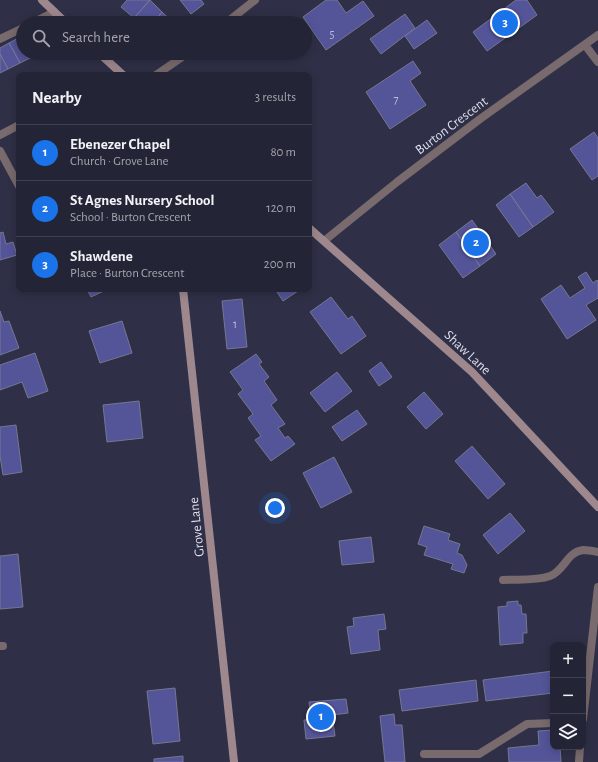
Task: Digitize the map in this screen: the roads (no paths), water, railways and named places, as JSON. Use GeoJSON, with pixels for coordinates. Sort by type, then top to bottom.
{"type":"FeatureCollection","features":[{"type":"Feature","properties":{"kind":"main road"},"geometry":{"type":"LineString","coordinates":[[42,0],[58,16]]}},
{"type":"Feature","properties":{"kind":"main road"},"geometry":{"type":"LineString","coordinates":[[106,60],[119,72]]}},
{"type":"Feature","properties":{"kind":"main road","name":"Shaw Lane"},"geometry":{"type":"LineString","coordinates":[[312,231],[472,372],[598,507]]}},
{"type":"Feature","properties":{"kind":"main road","name":"Grove Lane"},"geometry":{"type":"LineString","coordinates":[[183,292],[234,762]]}},
{"type":"Feature","properties":{"kind":"street"},"geometry":{"type":"LineString","coordinates":[[235,16],[256,0]]}},
{"type":"Feature","properties":{"kind":"street"},"geometry":{"type":"LineString","coordinates":[[46,16],[54,12]]}},
{"type":"Feature","properties":{"kind":"street"},"geometry":{"type":"LineString","coordinates":[[0,39],[16,31]]}},
{"type":"Feature","properties":{"kind":"street","name":"Burton Crescent"},"geometry":{"type":"LineString","coordinates":[[324,241],[397,182],[480,119],[598,35]]}},
{"type":"Feature","properties":{"kind":"street"},"geometry":{"type":"LineString","coordinates":[[584,45],[598,62]]}},
{"type":"Feature","properties":{"kind":"street"},"geometry":{"type":"LineString","coordinates":[[160,72],[178,60]]}},
{"type":"Feature","properties":{"kind":"street"},"geometry":{"type":"LineString","coordinates":[[0,135],[16,127]]}},
{"type":"Feature","properties":{"kind":"street"},"geometry":{"type":"LineString","coordinates":[[0,151],[16,180]]}},
{"type":"Feature","properties":{"kind":"street"},"geometry":{"type":"LineString","coordinates":[[503,580],[550,576],[560,569],[575,552],[584,550],[598,552]]}},
{"type":"Feature","properties":{"kind":"street"},"geometry":{"type":"LineString","coordinates":[[584,714],[598,588]]}},
{"type":"Feature","properties":{"kind":"street"},"geometry":{"type":"LineString","coordinates":[[424,754],[479,754],[527,724],[550,723]]}},
{"type":"Feature","properties":{"kind":"street"},"geometry":{"type":"LineString","coordinates":[[579,762],[580,750]]}},
{"type":"Feature","properties":{"kind":"place","name":"Shawdene"},"geometry":{"type":"Point","coordinates":[505,23]}},
{"type":"Feature","properties":{"kind":"place","name":"St Agnes Nursery School"},"geometry":{"type":"Point","coordinates":[476,243]}},
{"type":"Feature","properties":{"kind":"place","name":"Ebenezer Chapel"},"geometry":{"type":"Point","coordinates":[321,717]}}]}
